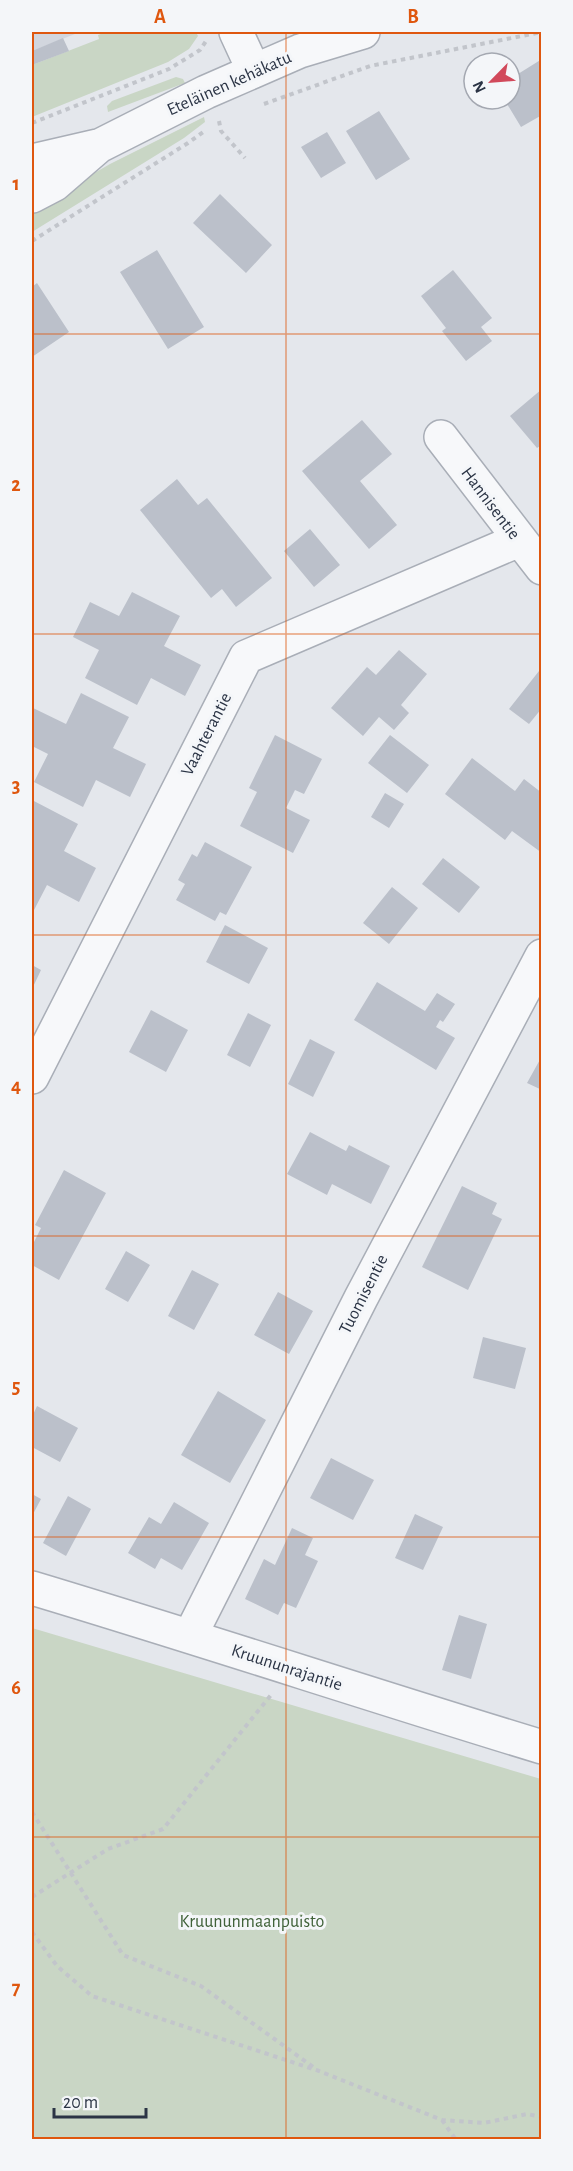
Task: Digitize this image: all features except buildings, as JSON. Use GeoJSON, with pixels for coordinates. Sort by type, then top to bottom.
{"type":"FeatureCollection","features":[{"type":"Feature","properties":{"kind":"street","name":"Eteläinen kehäkatu"},"geometry":{"type":"LineString","coordinates":[[32,196],[55,184],[99,146],[206,92],[300,51],[363,32]]}},
{"type":"Feature","properties":{"kind":"street"},"geometry":{"type":"LineString","coordinates":[[222,35],[254,70]]}},
{"type":"Feature","properties":{"kind":"street","name":"Eteläinen kehäkatu"},"geometry":{"type":"LineString","coordinates":[[32,162],[41,158],[99,146]]}},
{"type":"Feature","properties":{"kind":"street","name":"Hannisentie"},"geometry":{"type":"LineString","coordinates":[[441,437],[542,568]]}},
{"type":"Feature","properties":{"kind":"street","name":"Vaahterantie"},"geometry":{"type":"LineString","coordinates":[[32,1077],[246,657],[519,540]]}},
{"type":"Feature","properties":{"kind":"street","name":"Tuomisentie"},"geometry":{"type":"LineString","coordinates":[[190,1636],[361,1298],[542,956]]}},
{"type":"Feature","properties":{"kind":"street","name":"Kruununrajantie"},"geometry":{"type":"LineString","coordinates":[[32,1588],[542,1747]]}},
{"type":"Feature","properties":{"kind":"path"},"geometry":{"type":"LineString","coordinates":[[262,105],[370,66],[542,32]]}},
{"type":"Feature","properties":{"kind":"path"},"geometry":{"type":"LineString","coordinates":[[32,123],[169,69],[222,35]]}},
{"type":"Feature","properties":{"kind":"path"},"geometry":{"type":"LineString","coordinates":[[32,241],[188,143],[219,120],[230,117]]}},
{"type":"Feature","properties":{"kind":"path"},"geometry":{"type":"LineString","coordinates":[[219,120],[221,131],[245,158]]}},
{"type":"Feature","properties":{"kind":"path"},"geometry":{"type":"LineString","coordinates":[[32,1897],[108,1850],[163,1829],[291,1670]]}},
{"type":"Feature","properties":{"kind":"path"},"geometry":{"type":"LineString","coordinates":[[32,1812],[123,1955],[201,1986],[320,2071]]}},
{"type":"Feature","properties":{"kind":"path"},"geometry":{"type":"LineString","coordinates":[[32,1932],[57,1966],[92,1996],[320,2071],[442,2120],[483,2123],[527,2114],[542,2117]]}},
{"type":"Feature","properties":{"kind":"path"},"geometry":{"type":"LineString","coordinates":[[442,2120],[456,2139]]}},
{"type":"Feature","properties":{"kind":"shaded area"},"geometry":{"type":"Polygon","coordinates":[[[32,32],[80,32],[32,51],[32,32]]]}},
{"type":"Feature","properties":{"kind":"green space"},"geometry":{"type":"Polygon","coordinates":[[[106,32],[196,32],[198,36],[189,49],[168,62],[32,117],[32,65],[99,39],[98,35],[106,32]]]}},
{"type":"Feature","properties":{"kind":"green space"},"geometry":{"type":"Polygon","coordinates":[[[176,77],[183,79],[185,83],[108,112],[107,106],[112,101],[176,77]]]}},
{"type":"Feature","properties":{"kind":"green space"},"geometry":{"type":"Polygon","coordinates":[[[204,117],[205,122],[184,138],[32,232],[32,209],[110,164],[204,117]]]}},
{"type":"Feature","properties":{"kind":"green space","name":"Kruununmaanpuisto"},"geometry":{"type":"Polygon","coordinates":[[[32,1628],[541,1779],[541,2139],[32,2139],[32,1628]]]}}]}
